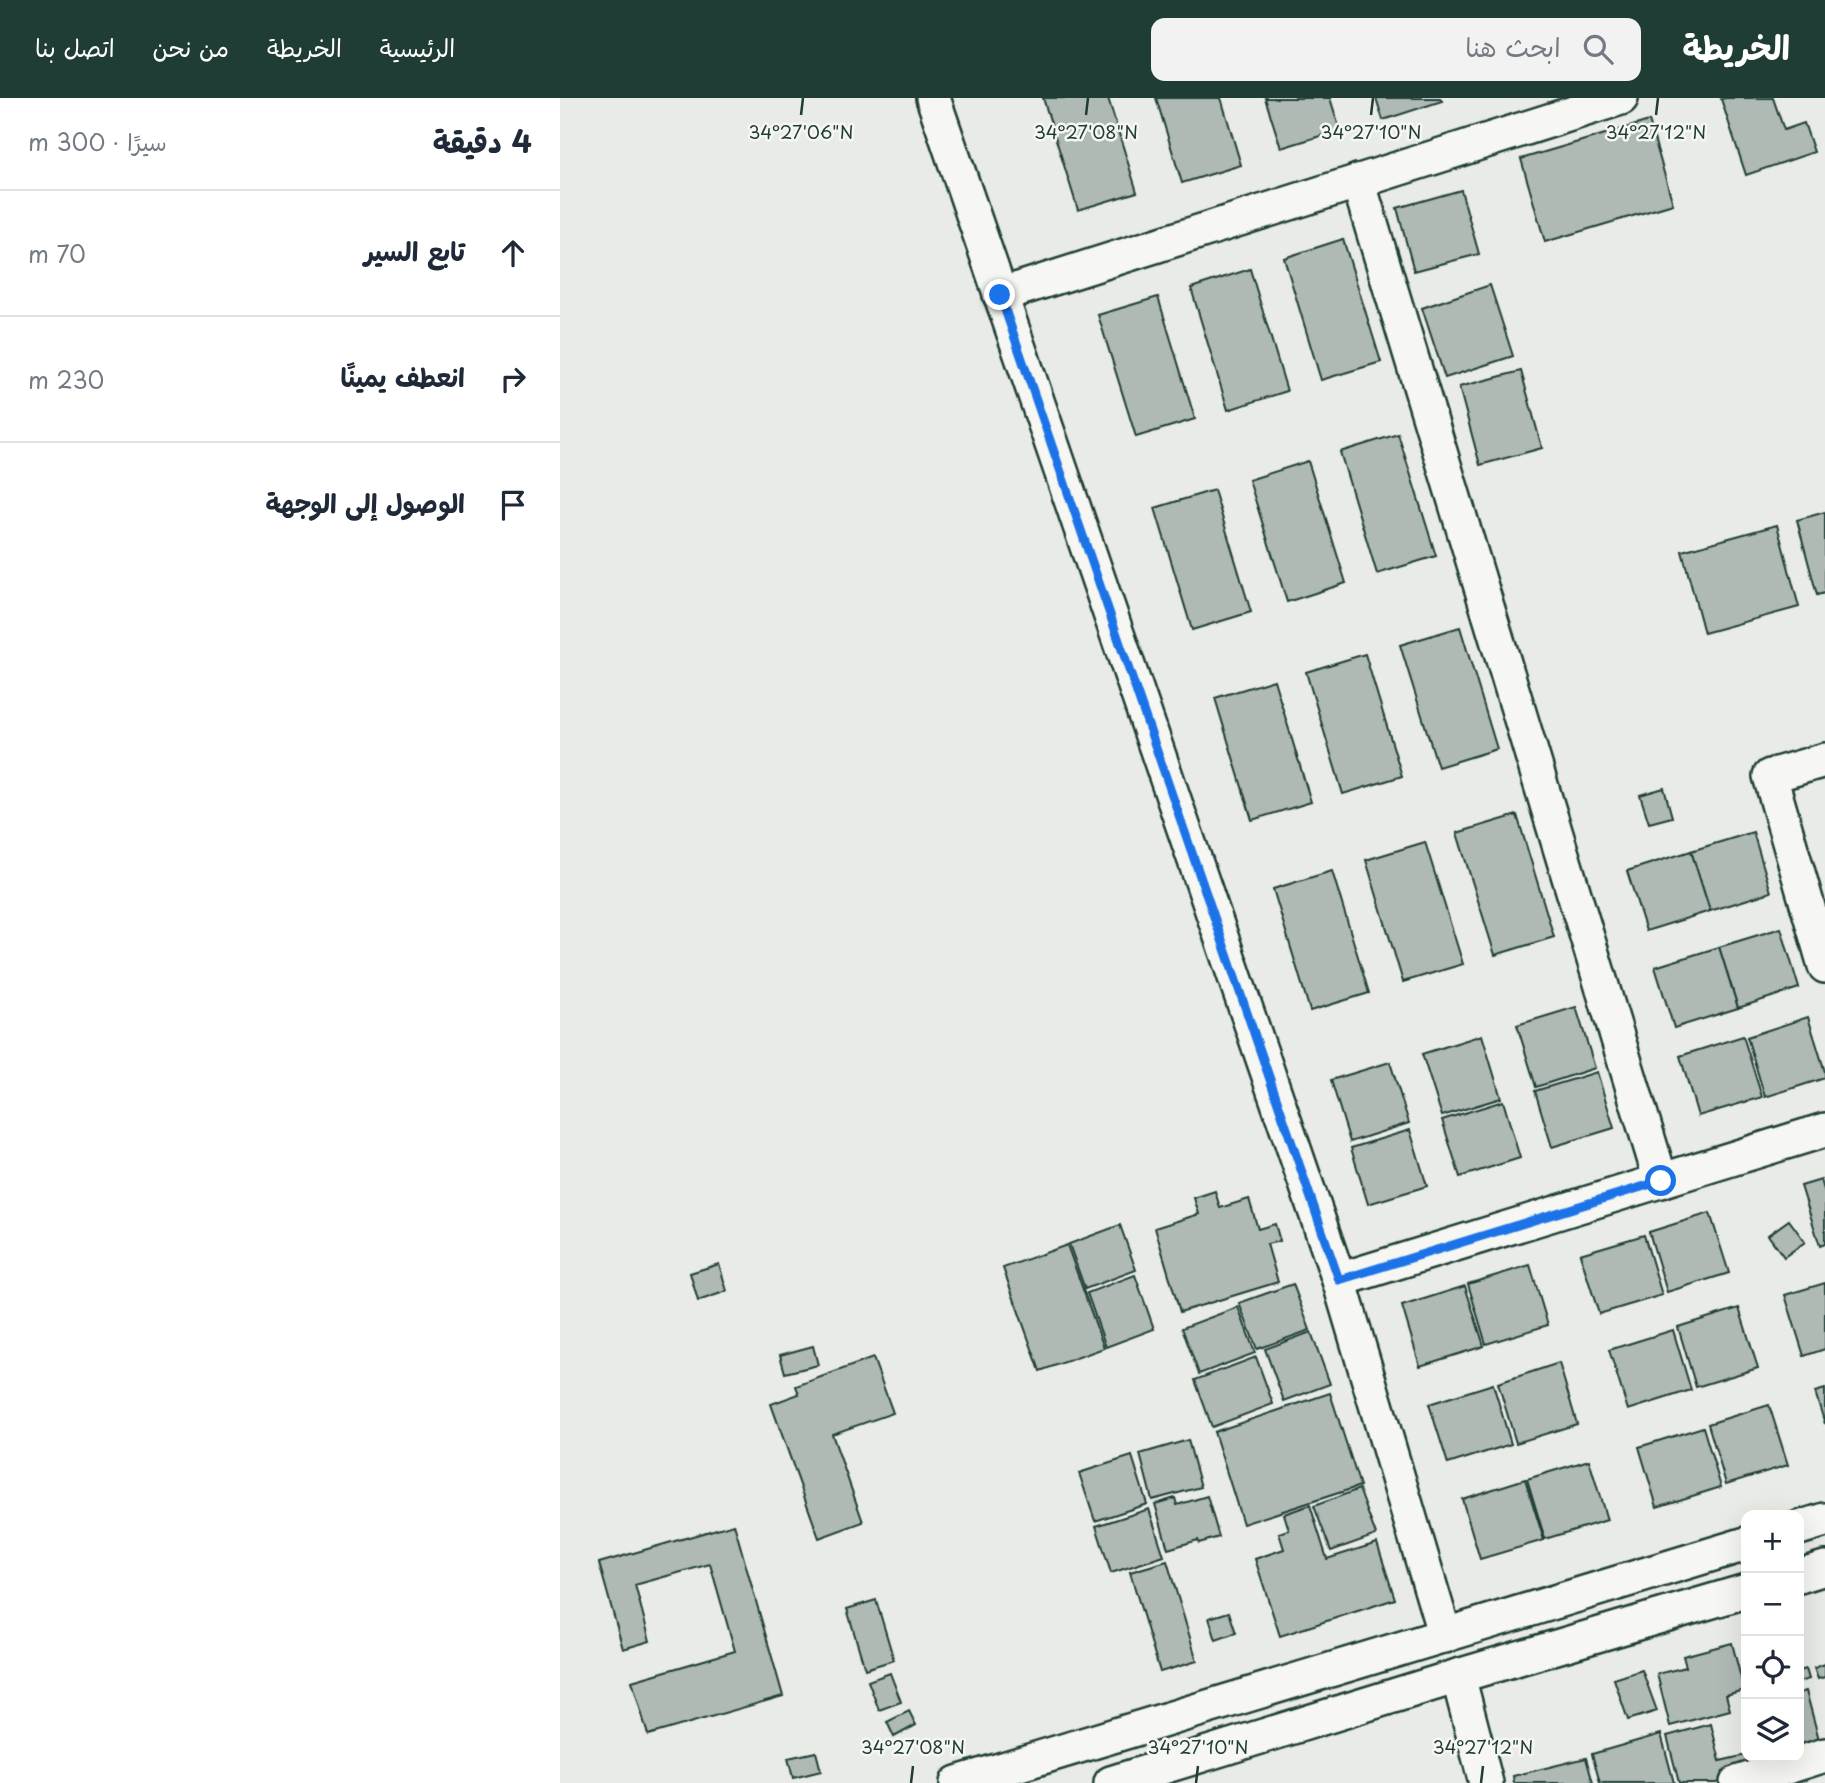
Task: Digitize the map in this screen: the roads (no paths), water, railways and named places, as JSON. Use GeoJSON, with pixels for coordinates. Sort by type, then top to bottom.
{"type":"FeatureCollection","features":[{"type":"Feature","properties":{"kind":"street"},"geometry":{"type":"LineString","coordinates":[[933,98],[1339,1280],[1445,1636]]}},
{"type":"Feature","properties":{"kind":"street"},"geometry":{"type":"LineString","coordinates":[[1000,295],[1621,98]]}},
{"type":"Feature","properties":{"kind":"street"},"geometry":{"type":"LineString","coordinates":[[1358,181],[1661,1181]]}},
{"type":"Feature","properties":{"kind":"street"},"geometry":{"type":"LineString","coordinates":[[1825,760],[1770,776],[1825,967]]}},
{"type":"Feature","properties":{"kind":"street"},"geometry":{"type":"LineString","coordinates":[[1339,1280],[1825,1130]]}},
{"type":"Feature","properties":{"kind":"street"},"geometry":{"type":"LineString","coordinates":[[1804,1526],[1825,1520]]}},
{"type":"Feature","properties":{"kind":"street"},"geometry":{"type":"LineString","coordinates":[[957,1783],[1741,1546]]}},
{"type":"Feature","properties":{"kind":"street"},"geometry":{"type":"LineString","coordinates":[[1804,1574],[1825,1568]]}},
{"type":"Feature","properties":{"kind":"street"},"geometry":{"type":"LineString","coordinates":[[1124,1781],[1458,1676],[1741,1592]]}},
{"type":"Feature","properties":{"kind":"street"},"geometry":{"type":"LineString","coordinates":[[1458,1676],[1486,1783]]}},
{"type":"Feature","properties":{"kind":"street"},"geometry":{"type":"LineString","coordinates":[[1737,1783],[1825,1755]]}}]}
